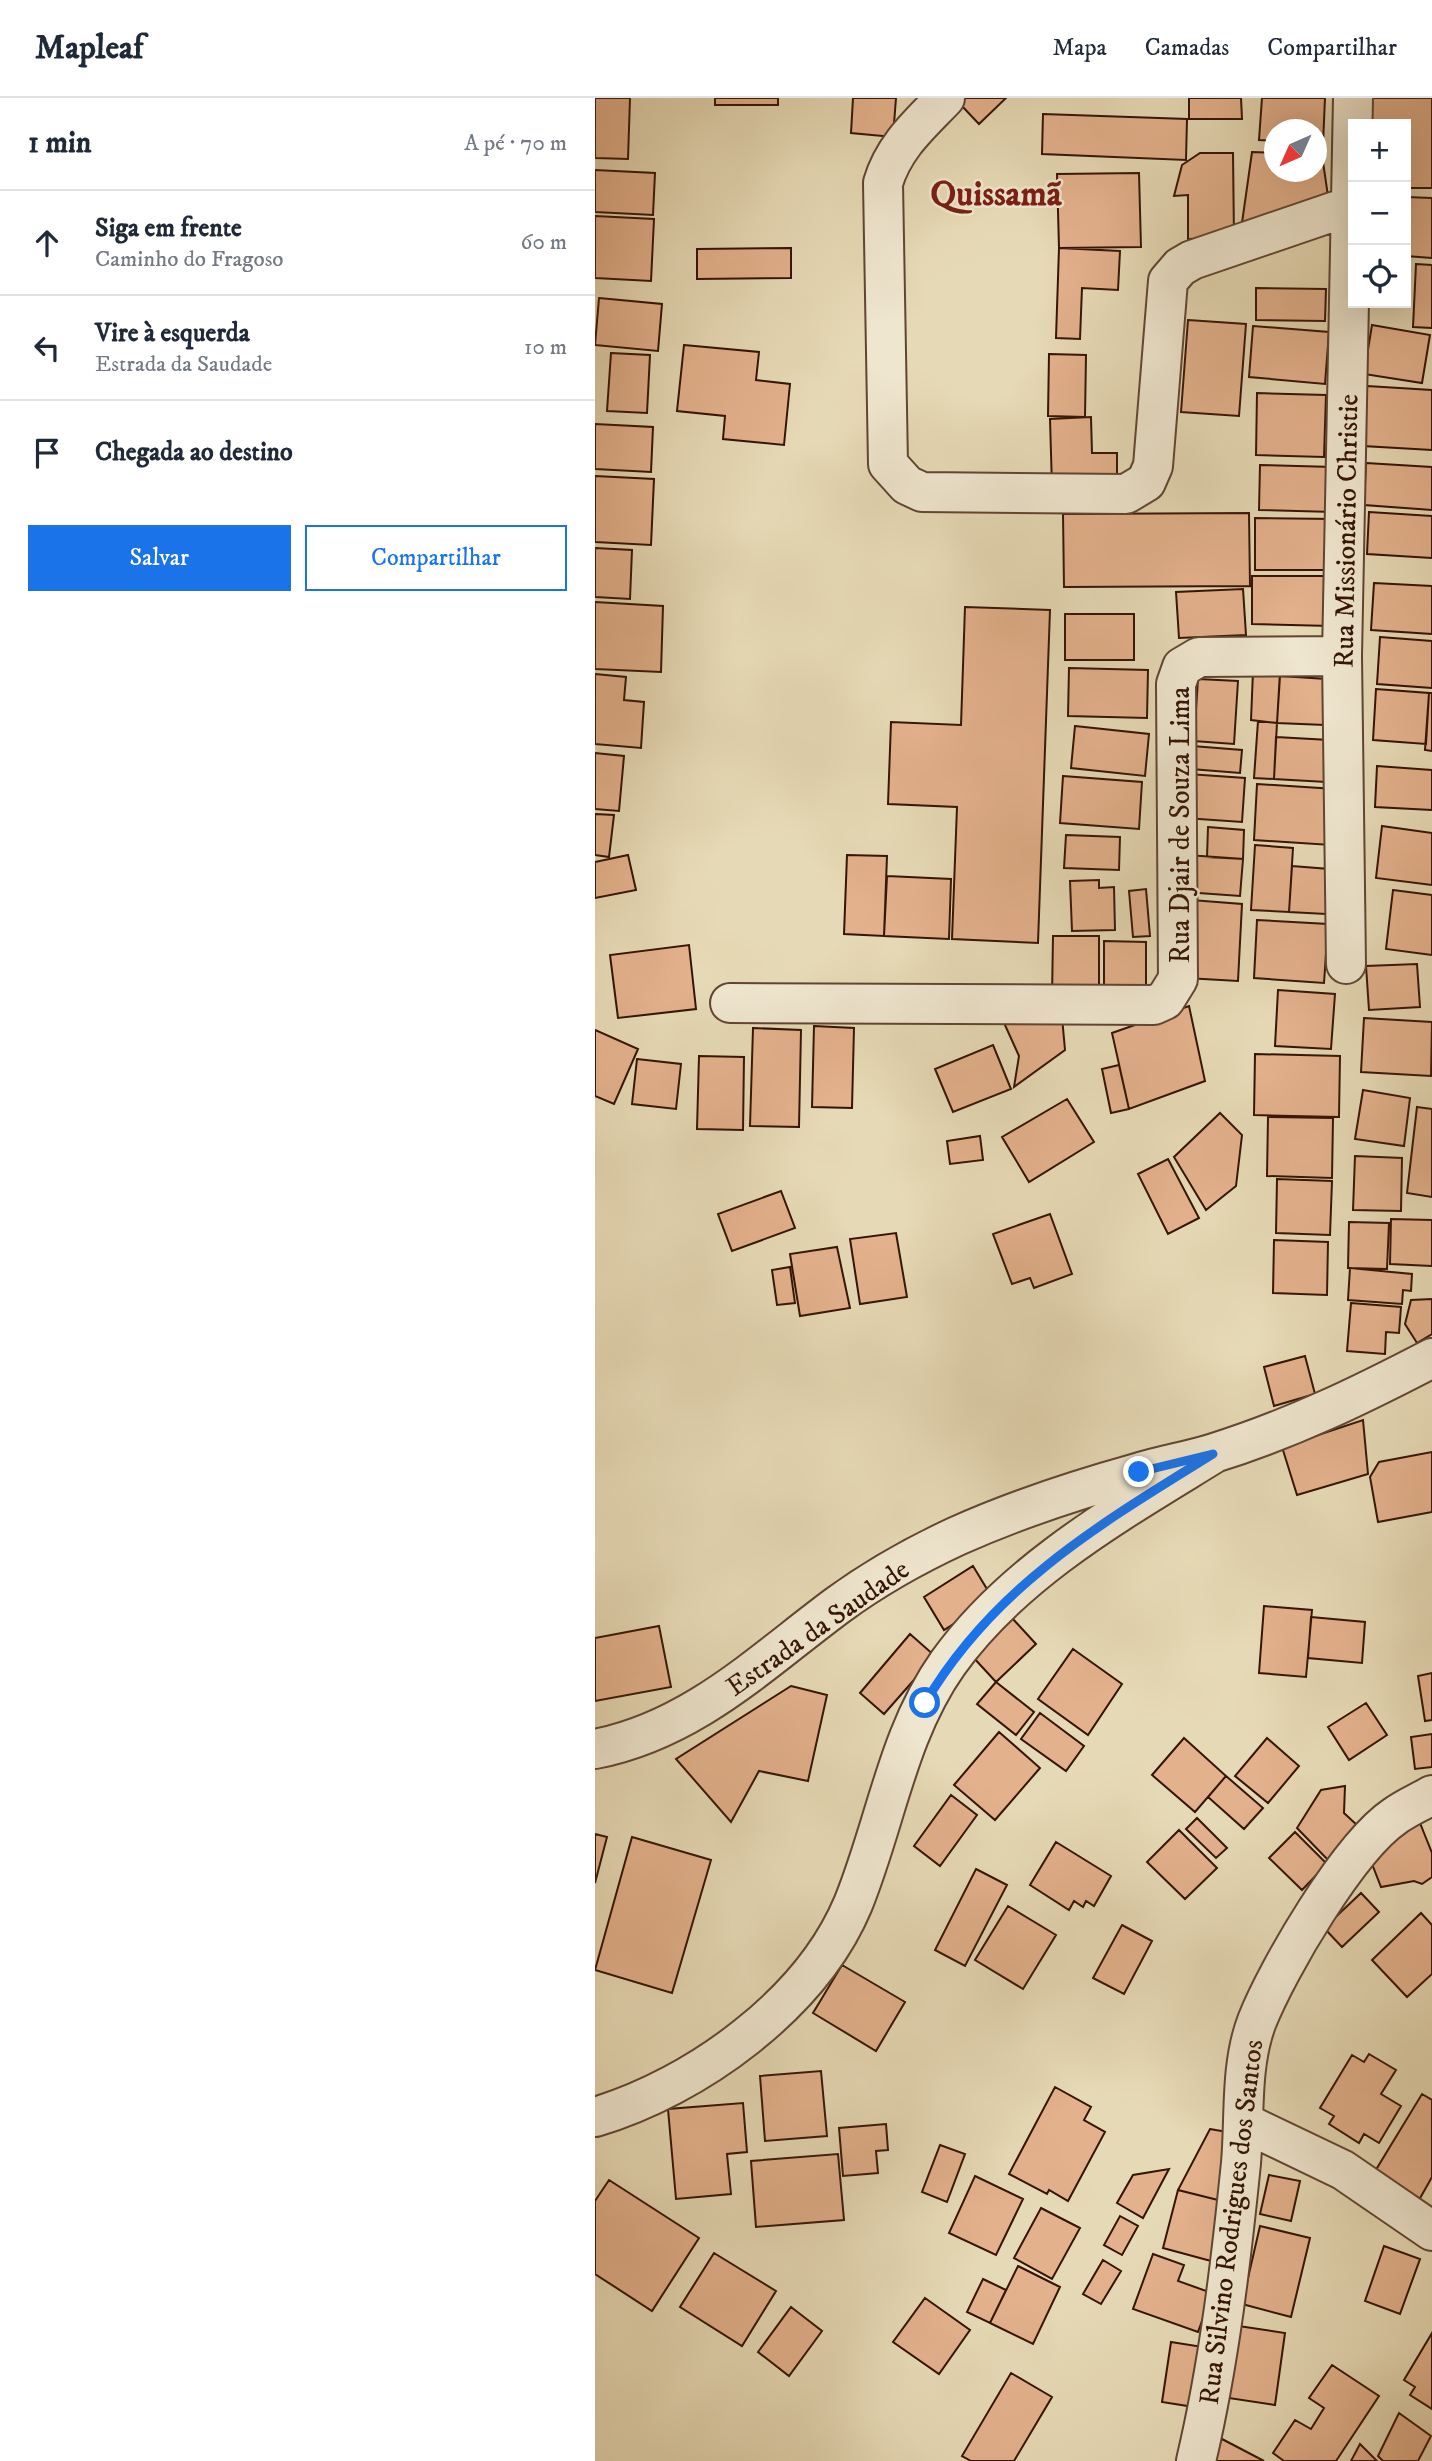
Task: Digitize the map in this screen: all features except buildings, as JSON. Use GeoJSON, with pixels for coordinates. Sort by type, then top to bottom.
{"type":"FeatureCollection","features":[{"type":"Feature","properties":{"kind":"street"},"geometry":{"type":"LineString","coordinates":[[945,98],[904,140],[889,161],[883,183],[888,464],[907,485],[922,492],[1126,494],[1146,482],[1153,466],[1168,281],[1180,267],[1192,260],[1348,207]]}},
{"type":"Feature","properties":{"kind":"street","name":"Rua Missionário Christie"},"geometry":{"type":"LineString","coordinates":[[1353,98],[1353,182]]}},
{"type":"Feature","properties":{"kind":"street","name":"Rua Missionário Christie"},"geometry":{"type":"LineString","coordinates":[[1346,964],[1342,656],[1352,245]]}},
{"type":"Feature","properties":{"kind":"street","name":"Rua Djair de Souza Lima"},"geometry":{"type":"LineString","coordinates":[[730,1003],[1154,1005],[1165,1000],[1178,979],[1176,684],[1182,667],[1199,657],[1342,656]]}},
{"type":"Feature","properties":{"kind":"street","name":"Estrada da Saudade"},"geometry":{"type":"LineString","coordinates":[[595,1749],[674,1723],[731,1689],[839,1605],[886,1573],[956,1536],[1039,1503],[1139,1472],[1213,1454],[1341,1406],[1432,1358]]}},
{"type":"Feature","properties":{"kind":"street"},"geometry":{"type":"LineString","coordinates":[[595,2118],[638,2105],[700,2070],[757,2027],[795,1991],[828,1950],[852,1905],[906,1743],[948,1663],[989,1615],[1036,1573],[1112,1516],[1213,1454]]}},
{"type":"Feature","properties":{"kind":"street","name":"Rua Silvino Rodrigues dos Santos"},"geometry":{"type":"LineString","coordinates":[[1196,2461],[1215,2360],[1245,2123],[1246,2071],[1257,2022],[1294,1948],[1331,1887],[1393,1817],[1432,1795]]}},
{"type":"Feature","properties":{"kind":"street"},"geometry":{"type":"LineString","coordinates":[[1245,2123],[1343,2170],[1432,2231]]}},
{"type":"Feature","properties":{"kind":"district","name":"Quissamã"},"geometry":{"type":"Point","coordinates":[996,193]}},
{"type":"Feature","properties":{"kind":"route"},"geometry":{"type":"LineString","coordinates":[[925,1703],[948,1663],[989,1615],[1036,1573],[1112,1516],[1213,1454],[1139,1472]]}}]}
